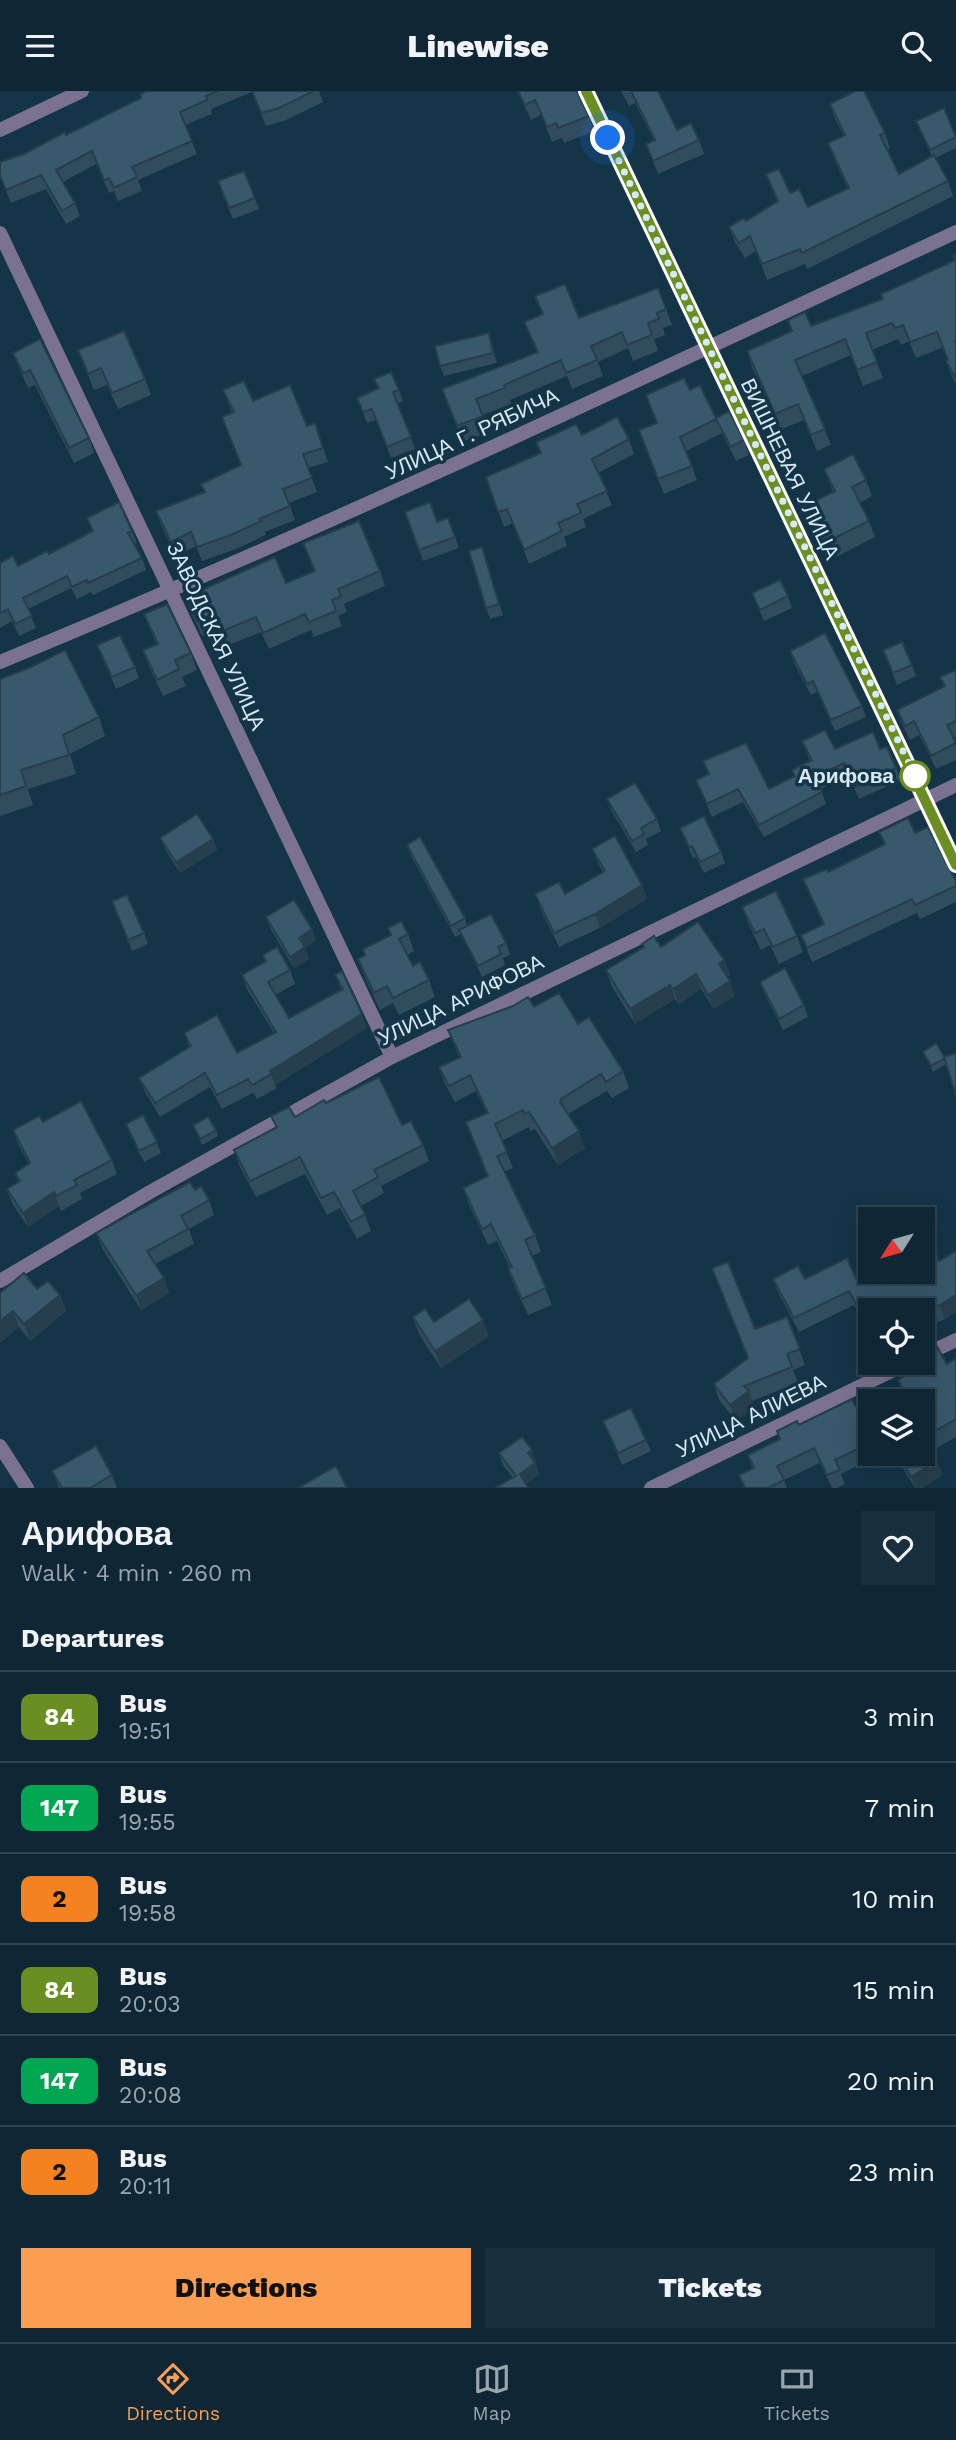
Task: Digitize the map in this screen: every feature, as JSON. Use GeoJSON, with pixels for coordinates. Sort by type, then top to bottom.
{"type":"FeatureCollection","features":[{"type":"Feature","properties":{"kind":"street"},"geometry":{"type":"LineString","coordinates":[[0,130],[82,91]]}},
{"type":"Feature","properties":{"kind":"street","name":"ВИШНЕВАЯ УЛИЦА"},"geometry":{"type":"LineString","coordinates":[[586,91],[956,866]]}},
{"type":"Feature","properties":{"kind":"street","name":"УЛИЦА Г. РЯБИЧА"},"geometry":{"type":"LineString","coordinates":[[0,662],[172,591],[440,473],[956,232]]}},
{"type":"Feature","properties":{"kind":"street","name":"ЗАВОДСКАЯ УЛИЦА"},"geometry":{"type":"LineString","coordinates":[[0,233],[392,1057]]}},
{"type":"Feature","properties":{"kind":"street","name":"УЛИЦА АРИФОВА"},"geometry":{"type":"LineString","coordinates":[[0,1282],[150,1192],[392,1057],[956,785]]}},
{"type":"Feature","properties":{"kind":"street"},"geometry":{"type":"LineString","coordinates":[[935,1350],[956,1340]]}},
{"type":"Feature","properties":{"kind":"street","name":"УЛИЦА АЛИЕВА"},"geometry":{"type":"LineString","coordinates":[[651,1488],[883,1375]]}},
{"type":"Feature","properties":{"kind":"street"},"geometry":{"type":"LineString","coordinates":[[0,1446],[27,1488]]}},
{"type":"Feature","properties":{"kind":"building"},"geometry":{"type":"Polygon","coordinates":[[[147,91],[218,91],[206,96],[207,100],[180,112],[192,141],[132,167],[137,177],[114,188],[109,178],[104,180],[92,151],[56,170],[75,203],[62,211],[41,175],[6,190],[0,176],[0,162],[24,154],[65,132],[66,135],[141,98],[140,94],[147,91]]]}},
{"type":"Feature","properties":{"kind":"building"},"geometry":{"type":"Polygon","coordinates":[[[252,91],[314,91],[279,108],[261,113],[252,91]]]}},
{"type":"Feature","properties":{"kind":"building"},"geometry":{"type":"Polygon","coordinates":[[[518,91],[577,91],[589,116],[558,128],[556,123],[547,127],[535,100],[525,105],[518,91]]]}},
{"type":"Feature","properties":{"kind":"building"},"geometry":{"type":"Polygon","coordinates":[[[631,91],[658,91],[677,130],[691,123],[699,140],[653,161],[646,144],[655,140],[631,91]]]}},
{"type":"Feature","properties":{"kind":"building"},"geometry":{"type":"Polygon","coordinates":[[[855,91],[864,91],[885,133],[880,135],[899,174],[934,155],[948,181],[802,253],[800,249],[762,264],[750,236],[739,243],[729,227],[744,218],[746,221],[778,201],[766,174],[779,169],[790,193],[799,189],[808,207],[849,188],[828,143],[845,135],[830,104],[855,91]]]}},
{"type":"Feature","properties":{"kind":"building"},"geometry":{"type":"Polygon","coordinates":[[[944,108],[956,137],[930,150],[916,121],[944,108]]]}},
{"type":"Feature","properties":{"kind":"building"},"geometry":{"type":"Polygon","coordinates":[[[244,171],[255,198],[229,208],[218,181],[244,171]]]}},
{"type":"Feature","properties":{"kind":"building"},"geometry":{"type":"Polygon","coordinates":[[[956,260],[956,379],[946,361],[948,360],[937,332],[910,342],[903,325],[895,328],[892,323],[866,333],[877,362],[857,370],[845,339],[795,360],[825,429],[811,435],[798,404],[775,414],[747,351],[792,331],[788,320],[805,312],[811,326],[883,299],[881,294],[956,260]]]}},
{"type":"Feature","properties":{"kind":"building"},"geometry":{"type":"Polygon","coordinates":[[[565,284],[579,318],[658,288],[666,309],[657,313],[659,319],[648,323],[652,335],[627,345],[622,332],[591,346],[597,360],[566,373],[561,360],[504,385],[505,388],[476,399],[483,416],[457,426],[442,389],[538,352],[524,322],[543,314],[535,296],[565,284]]]}},
{"type":"Feature","properties":{"kind":"building"},"geometry":{"type":"Polygon","coordinates":[[[124,331],[145,379],[112,393],[101,368],[88,374],[78,350],[124,331]]]}},
{"type":"Feature","properties":{"kind":"building"},"geometry":{"type":"Polygon","coordinates":[[[489,333],[493,353],[440,366],[435,346],[489,333]]]}},
{"type":"Feature","properties":{"kind":"building"},"geometry":{"type":"Polygon","coordinates":[[[40,339],[89,438],[69,448],[30,370],[23,373],[13,353],[40,339]]]}},
{"type":"Feature","properties":{"kind":"building"},"geometry":{"type":"Polygon","coordinates":[[[391,372],[399,390],[393,392],[411,437],[387,447],[372,409],[363,412],[357,398],[379,388],[374,379],[391,372]]]}},
{"type":"Feature","properties":{"kind":"building"},"geometry":{"type":"Polygon","coordinates":[[[684,378],[690,390],[700,385],[716,418],[729,411],[744,440],[731,447],[716,419],[680,437],[692,466],[658,479],[639,430],[657,423],[646,395],[684,378]]]}},
{"type":"Feature","properties":{"kind":"building"},"geometry":{"type":"Polygon","coordinates":[[[244,381],[253,401],[290,385],[307,426],[315,423],[323,448],[303,454],[312,478],[283,489],[290,506],[231,535],[197,547],[191,532],[171,542],[156,511],[205,492],[201,484],[241,465],[222,417],[234,412],[223,390],[244,381]]]}},
{"type":"Feature","properties":{"kind":"building"},"geometry":{"type":"Polygon","coordinates":[[[617,417],[629,439],[592,459],[607,491],[577,504],[581,513],[558,523],[562,531],[524,550],[507,509],[498,512],[486,477],[541,453],[536,442],[576,424],[582,435],[617,417]]]}},
{"type":"Feature","properties":{"kind":"building"},"geometry":{"type":"Polygon","coordinates":[[[853,454],[866,480],[852,487],[869,521],[824,543],[805,506],[835,491],[824,469],[853,454]]]}},
{"type":"Feature","properties":{"kind":"building"},"geometry":{"type":"Polygon","coordinates":[[[119,502],[132,531],[128,533],[142,558],[88,583],[87,580],[72,587],[67,576],[23,598],[32,616],[15,624],[8,609],[0,613],[0,563],[13,556],[18,566],[47,551],[49,554],[93,531],[87,518],[119,502]]]}},
{"type":"Feature","properties":{"kind":"building"},"geometry":{"type":"Polygon","coordinates":[[[430,502],[437,522],[448,518],[455,537],[419,550],[405,512],[430,502]]]}},
{"type":"Feature","properties":{"kind":"building"},"geometry":{"type":"Polygon","coordinates":[[[359,521],[380,571],[338,589],[341,596],[332,600],[336,611],[309,622],[305,614],[263,633],[256,617],[222,631],[214,614],[197,621],[186,597],[275,557],[286,583],[315,571],[303,543],[359,521]]]}},
{"type":"Feature","properties":{"kind":"building"},"geometry":{"type":"Polygon","coordinates":[[[482,547],[499,604],[486,608],[469,551],[482,547]]]}},
{"type":"Feature","properties":{"kind":"building"},"geometry":{"type":"Polygon","coordinates":[[[780,580],[788,596],[760,610],[752,593],[780,580]]]}},
{"type":"Feature","properties":{"kind":"building"},"geometry":{"type":"Polygon","coordinates":[[[167,604],[191,653],[175,660],[179,669],[157,680],[143,650],[158,644],[144,614],[167,604]]]}},
{"type":"Feature","properties":{"kind":"building"},"geometry":{"type":"Polygon","coordinates":[[[825,633],[862,706],[831,720],[813,681],[807,684],[790,651],[825,633]]]}},
{"type":"Feature","properties":{"kind":"building"},"geometry":{"type":"Polygon","coordinates":[[[120,635],[135,667],[112,677],[97,645],[120,635]]]}},
{"type":"Feature","properties":{"kind":"building"},"geometry":{"type":"Polygon","coordinates":[[[902,642],[912,665],[893,673],[883,650],[902,642]]]}},
{"type":"Feature","properties":{"kind":"building"},"geometry":{"type":"Polygon","coordinates":[[[65,650],[99,717],[63,735],[69,755],[21,770],[26,786],[0,795],[0,679],[65,650]]]}},
{"type":"Feature","properties":{"kind":"building"},"geometry":{"type":"Polygon","coordinates":[[[956,670],[956,721],[947,725],[956,743],[931,756],[914,721],[905,726],[897,710],[945,686],[940,677],[956,670]]]}},
{"type":"Feature","properties":{"kind":"building"},"geometry":{"type":"Polygon","coordinates":[[[825,730],[835,749],[873,732],[880,749],[887,747],[896,768],[855,787],[844,763],[815,777],[822,792],[759,825],[738,789],[707,804],[696,780],[709,774],[703,761],[746,743],[769,789],[795,776],[792,770],[812,760],[802,741],[825,730]]]}},
{"type":"Feature","properties":{"kind":"building"},"geometry":{"type":"Polygon","coordinates":[[[635,783],[657,819],[641,828],[644,834],[632,841],[607,799],[635,783]]]}},
{"type":"Feature","properties":{"kind":"building"},"geometry":{"type":"Polygon","coordinates":[[[197,814],[213,839],[176,862],[160,838],[197,814]]]}},
{"type":"Feature","properties":{"kind":"building"},"geometry":{"type":"Polygon","coordinates":[[[704,816],[721,852],[700,862],[680,828],[704,816]]]}},
{"type":"Feature","properties":{"kind":"building"},"geometry":{"type":"Polygon","coordinates":[[[908,818],[915,833],[928,827],[956,881],[956,886],[915,905],[912,899],[807,948],[801,935],[824,924],[803,879],[827,869],[828,872],[885,844],[879,832],[908,818]]]}},
{"type":"Feature","properties":{"kind":"building"},"geometry":{"type":"Polygon","coordinates":[[[615,836],[642,885],[595,914],[554,933],[535,894],[559,882],[565,894],[605,871],[592,849],[615,836]]]}},
{"type":"Feature","properties":{"kind":"building"},"geometry":{"type":"Polygon","coordinates":[[[420,837],[465,918],[451,926],[407,845],[420,837]]]}},
{"type":"Feature","properties":{"kind":"building"},"geometry":{"type":"Polygon","coordinates":[[[776,891],[797,936],[773,947],[764,929],[755,933],[742,907],[776,891]]]}},
{"type":"Feature","properties":{"kind":"building"},"geometry":{"type":"Polygon","coordinates":[[[127,895],[144,933],[128,940],[112,901],[127,895]]]}},
{"type":"Feature","properties":{"kind":"building"},"geometry":{"type":"Polygon","coordinates":[[[294,900],[312,929],[299,938],[305,947],[290,957],[266,917],[294,900]]]}},
{"type":"Feature","properties":{"kind":"building"},"geometry":{"type":"Polygon","coordinates":[[[491,914],[506,943],[498,947],[501,954],[478,966],[459,930],[491,914]]]}},
{"type":"Feature","properties":{"kind":"building"},"geometry":{"type":"Polygon","coordinates":[[[401,921],[408,934],[399,939],[413,966],[420,962],[429,980],[393,998],[387,986],[374,993],[358,959],[365,955],[363,949],[391,935],[388,928],[401,921]]]}},
{"type":"Feature","properties":{"kind":"building"},"geometry":{"type":"Polygon","coordinates":[[[698,922],[724,960],[719,964],[730,981],[708,995],[696,974],[673,989],[670,985],[630,1009],[606,970],[644,947],[642,944],[654,936],[661,947],[698,922]]]}},
{"type":"Feature","properties":{"kind":"building"},"geometry":{"type":"Polygon","coordinates":[[[277,947],[290,970],[268,982],[289,1018],[343,989],[335,975],[342,971],[362,1014],[252,1085],[248,1079],[217,1095],[205,1073],[155,1103],[139,1078],[191,1046],[184,1033],[217,1015],[237,1053],[276,1032],[242,975],[266,961],[263,955],[277,947]]]}},
{"type":"Feature","properties":{"kind":"building"},"geometry":{"type":"Polygon","coordinates":[[[785,968],[804,1005],[779,1019],[760,982],[785,968]]]}},
{"type":"Feature","properties":{"kind":"building"},"geometry":{"type":"Polygon","coordinates":[[[559,993],[578,1024],[589,1017],[623,1071],[606,1082],[601,1074],[561,1099],[560,1102],[579,1131],[552,1148],[529,1112],[525,1114],[523,1110],[495,1124],[507,1152],[497,1156],[535,1235],[525,1240],[546,1288],[522,1299],[508,1268],[512,1267],[491,1224],[482,1229],[463,1188],[488,1176],[466,1122],[488,1113],[470,1075],[449,1086],[439,1067],[461,1057],[448,1030],[513,1006],[528,997],[534,1007],[559,993]]]}},
{"type":"Feature","properties":{"kind":"building"},"geometry":{"type":"Polygon","coordinates":[[[936,1043],[945,1058],[931,1066],[923,1052],[936,1043]]]}},
{"type":"Feature","properties":{"kind":"building"},"geometry":{"type":"Polygon","coordinates":[[[956,1053],[956,1095],[944,1057],[956,1053]]]}},
{"type":"Feature","properties":{"kind":"building"},"geometry":{"type":"Polygon","coordinates":[[[379,1077],[402,1125],[411,1121],[423,1145],[374,1170],[378,1177],[353,1191],[365,1214],[351,1222],[334,1192],[321,1198],[300,1157],[250,1181],[234,1150],[277,1127],[271,1116],[289,1107],[295,1117],[324,1100],[326,1103],[379,1077]]]}},
{"type":"Feature","properties":{"kind":"building"},"geometry":{"type":"Polygon","coordinates":[[[81,1101],[112,1160],[74,1180],[77,1185],[56,1196],[54,1192],[23,1213],[7,1189],[20,1181],[15,1173],[30,1163],[13,1130],[39,1116],[43,1122],[81,1101]]]}},
{"type":"Feature","properties":{"kind":"building"},"geometry":{"type":"Polygon","coordinates":[[[143,1115],[157,1142],[139,1151],[126,1124],[143,1115]]]}},
{"type":"Feature","properties":{"kind":"building"},"geometry":{"type":"Polygon","coordinates":[[[208,1117],[216,1130],[200,1139],[193,1125],[208,1117]]]}},
{"type":"Feature","properties":{"kind":"building"},"geometry":{"type":"Polygon","coordinates":[[[190,1182],[195,1190],[201,1186],[209,1200],[181,1216],[188,1229],[147,1251],[164,1278],[136,1295],[96,1233],[190,1182]]]}},
{"type":"Feature","properties":{"kind":"building"},"geometry":{"type":"Polygon","coordinates":[[[956,1251],[956,1295],[935,1307],[935,1298],[858,1298],[858,1307],[849,1291],[794,1318],[773,1279],[798,1266],[805,1279],[847,1258],[856,1279],[858,1278],[858,1285],[934,1285],[935,1253],[939,1261],[956,1251]]]}},
{"type":"Feature","properties":{"kind":"building"},"geometry":{"type":"Polygon","coordinates":[[[728,1262],[755,1329],[787,1317],[800,1349],[787,1354],[792,1367],[744,1386],[749,1391],[730,1405],[714,1384],[748,1358],[712,1268],[728,1262]]]}},
{"type":"Feature","properties":{"kind":"building"},"geometry":{"type":"Polygon","coordinates":[[[24,1273],[37,1289],[48,1281],[60,1295],[24,1324],[13,1311],[0,1321],[0,1293],[24,1273]]]}},
{"type":"Feature","properties":{"kind":"building"},"geometry":{"type":"Polygon","coordinates":[[[469,1299],[483,1320],[435,1351],[413,1317],[425,1309],[434,1322],[469,1299]]]}},
{"type":"Feature","properties":{"kind":"building"},"geometry":{"type":"Polygon","coordinates":[[[935,1346],[947,1364],[956,1358],[956,1419],[935,1431],[935,1389],[903,1389],[898,1380],[907,1375],[935,1375],[935,1346]]]}},
{"type":"Feature","properties":{"kind":"building"},"geometry":{"type":"Polygon","coordinates":[[[852,1399],[855,1406],[858,1404],[858,1449],[835,1460],[840,1470],[827,1475],[814,1448],[777,1466],[784,1480],[768,1488],[745,1488],[739,1475],[754,1468],[748,1455],[780,1439],[777,1431],[797,1421],[799,1425],[852,1399]]]}},
{"type":"Feature","properties":{"kind":"building"},"geometry":{"type":"Polygon","coordinates":[[[631,1408],[646,1440],[618,1453],[603,1421],[631,1408]]]}},
{"type":"Feature","properties":{"kind":"building"},"geometry":{"type":"Polygon","coordinates":[[[522,1437],[532,1450],[528,1453],[535,1463],[520,1474],[528,1488],[495,1488],[516,1476],[499,1453],[522,1437]]]}},
{"type":"Feature","properties":{"kind":"building"},"geometry":{"type":"Polygon","coordinates":[[[96,1446],[112,1475],[90,1488],[62,1488],[52,1471],[96,1446]]]}},
{"type":"Feature","properties":{"kind":"building"},"geometry":{"type":"Polygon","coordinates":[[[336,1466],[347,1488],[298,1488],[336,1466]]]}},
{"type":"Feature","properties":{"kind":"building"},"geometry":{"type":"Polygon","coordinates":[[[905,1466],[929,1466],[911,1477],[905,1466]]]}},
{"type":"Feature","properties":{"kind":"bus line","name":"84"},"geometry":{"type":"LineString","coordinates":[[586,91],[956,865]]}},
{"type":"Feature","properties":{"kind":"place","name":"Арифова"},"geometry":{"type":"Point","coordinates":[915,776]}},
{"type":"Feature","properties":{"kind":"route"},"geometry":{"type":"LineString","coordinates":[[608,138],[915,776]]}}]}
